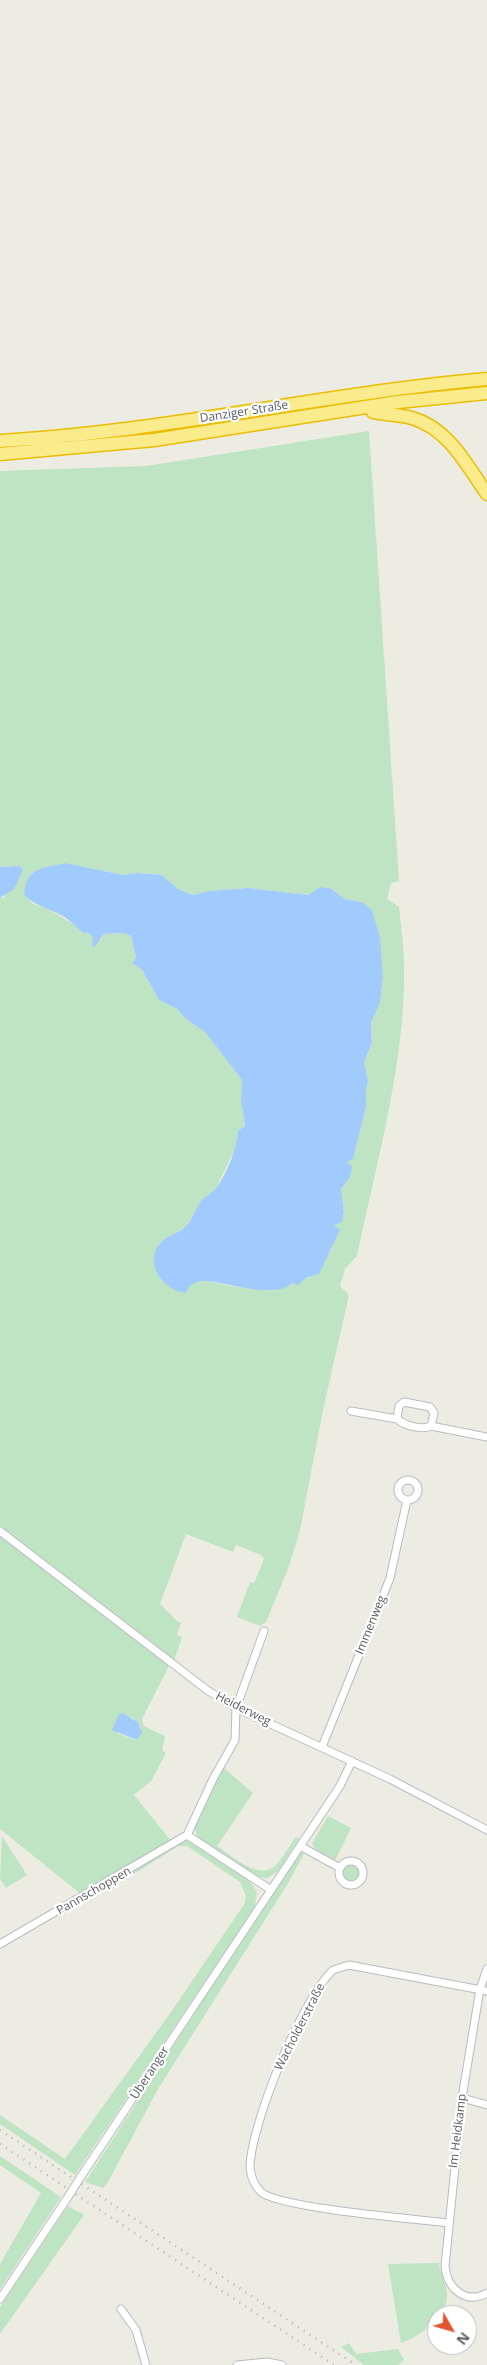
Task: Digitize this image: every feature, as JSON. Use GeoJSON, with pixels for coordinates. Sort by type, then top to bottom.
{"type":"FeatureCollection","features":[{"type":"Feature","properties":{"kind":"highway","name":"Danziger Straße"},"geometry":{"type":"LineString","coordinates":[[0,441],[153,426],[398,389],[487,379]]}},
{"type":"Feature","properties":{"kind":"highway","name":"Danziger Straße"},"geometry":{"type":"LineString","coordinates":[[0,454],[154,440],[451,395],[487,393]]}},
{"type":"Feature","properties":{"kind":"highway"},"geometry":{"type":"LineString","coordinates":[[359,408],[413,418],[434,429],[455,447],[487,494]]}},
{"type":"Feature","properties":{"kind":"street"},"geometry":{"type":"LineString","coordinates":[[397,1419],[399,1406],[404,1402],[430,1407],[434,1413],[431,1426]]}},
{"type":"Feature","properties":{"kind":"street"},"geometry":{"type":"LineString","coordinates":[[351,1411],[397,1419],[401,1423],[426,1428],[431,1426],[487,1437]]}},
{"type":"Feature","properties":{"kind":"street","name":"Immenweg"},"geometry":{"type":"LineString","coordinates":[[322,1747],[390,1578],[407,1500]]}},
{"type":"Feature","properties":{"kind":"street","name":"Heiderweg"},"geometry":{"type":"LineString","coordinates":[[0,1531],[207,1690],[236,1708],[406,1786],[487,1830]]}},
{"type":"Feature","properties":{"kind":"street"},"geometry":{"type":"LineString","coordinates":[[264,1631],[236,1708],[235,1740],[213,1779],[187,1835],[271,1890]]}},
{"type":"Feature","properties":{"kind":"street","name":"Überanger"},"geometry":{"type":"LineString","coordinates":[[0,2300],[340,1786],[352,1761]]}},
{"type":"Feature","properties":{"kind":"street","name":"Pannschoppen"},"geometry":{"type":"LineString","coordinates":[[0,1944],[187,1835]]}},
{"type":"Feature","properties":{"kind":"street"},"geometry":{"type":"LineString","coordinates":[[300,1846],[340,1868]]}},
{"type":"Feature","properties":{"kind":"street","name":"Wacholderstraße"},"geometry":{"type":"LineString","coordinates":[[448,2223],[327,2208],[276,2199],[262,2193],[253,2181],[250,2170],[252,2157],[264,2110],[279,2066],[307,2009],[332,1970],[349,1965],[484,1990]]}},
{"type":"Feature","properties":{"kind":"street","name":"Im Heidkamp"},"geometry":{"type":"LineString","coordinates":[[487,1969],[462,2098],[448,2223],[446,2278],[457,2291],[472,2298],[487,2293]]}},
{"type":"Feature","properties":{"kind":"street"},"geometry":{"type":"LineString","coordinates":[[462,2098],[487,2104]]}},
{"type":"Feature","properties":{"kind":"street"},"geometry":{"type":"LineString","coordinates":[[121,2309],[136,2330],[146,2365]]}},
{"type":"Feature","properties":{"kind":"street"},"geometry":{"type":"LineString","coordinates":[[237,2365],[267,2362],[282,2365]]}},
{"type":"Feature","properties":{"kind":"green space"},"geometry":{"type":"Polygon","coordinates":[[[369,431],[399,881],[391,883],[387,899],[399,907],[404,959],[400,1039],[388,1112],[357,1256],[345,1269],[340,1286],[349,1295],[323,1410],[300,1530],[288,1569],[266,1622],[260,1626],[237,1617],[250,1582],[254,1583],[264,1559],[261,1555],[236,1545],[233,1552],[186,1534],[160,1604],[181,1623],[177,1635],[182,1637],[174,1661],[0,1529],[0,898],[5,897],[11,866],[0,867],[0,471],[146,466],[369,431]],[[66,863],[32,873],[25,895],[33,904],[47,908],[94,937],[94,942],[101,940],[104,934],[124,933],[131,936],[136,958],[132,963],[142,970],[159,1000],[177,1009],[186,1019],[205,1032],[242,1080],[241,1101],[245,1126],[238,1131],[237,1145],[216,1188],[199,1203],[198,1209],[186,1226],[158,1245],[190,1285],[204,1280],[229,1286],[273,1291],[318,1274],[325,1256],[332,1249],[333,1224],[342,1222],[344,1212],[341,1189],[350,1177],[347,1161],[353,1159],[366,1107],[368,1080],[364,1062],[372,1044],[371,1023],[380,1003],[383,977],[362,902],[345,899],[330,888],[320,887],[308,895],[248,888],[209,891],[193,895],[178,889],[162,875],[137,873],[123,875],[66,863]]]}},
{"type":"Feature","properties":{"kind":"green space"},"geometry":{"type":"Polygon","coordinates":[[[0,1533],[170,1664],[142,1719],[144,1726],[165,1736],[162,1750],[166,1753],[151,1781],[134,1795],[171,1841],[82,1895],[0,1829],[0,1533]],[[131,1717],[117,1733],[135,1740],[141,1728],[138,1722],[131,1717]]]}},
{"type":"Feature","properties":{"kind":"green space"},"geometry":{"type":"Polygon","coordinates":[[[223,1767],[253,1793],[217,1846],[253,1869],[268,1870],[281,1859],[296,1837],[299,1839],[278,1871],[268,1878],[256,1877],[200,1841],[195,1831],[195,1824],[223,1767]]]}},
{"type":"Feature","properties":{"kind":"green space"},"geometry":{"type":"Polygon","coordinates":[[[328,1816],[351,1828],[334,1863],[316,1852],[312,1843],[328,1816]]]}},
{"type":"Feature","properties":{"kind":"green space"},"geometry":{"type":"Polygon","coordinates":[[[2,1836],[27,1875],[6,1888],[0,1879],[2,1836]]]}},
{"type":"Feature","properties":{"kind":"green space"},"geometry":{"type":"Polygon","coordinates":[[[185,1841],[214,1854],[246,1878],[257,1892],[255,1907],[75,2175],[0,2124],[0,2115],[65,2159],[171,2012],[245,1903],[246,1896],[240,1882],[187,1846],[178,1846],[139,1871],[106,1886],[178,1843],[185,1841]]]}},
{"type":"Feature","properties":{"kind":"green space"},"geometry":{"type":"Polygon","coordinates":[[[300,1851],[304,1854],[287,1885],[158,2089],[108,2182],[103,2188],[85,2182],[300,1851]]]}},
{"type":"Feature","properties":{"kind":"green space"},"geometry":{"type":"Polygon","coordinates":[[[347,1864],[355,1864],[360,1869],[358,1880],[347,1882],[342,1877],[342,1869],[347,1864]]]}},
{"type":"Feature","properties":{"kind":"green space"},"geometry":{"type":"Polygon","coordinates":[[[0,2156],[61,2197],[0,2289],[0,2264],[41,2193],[0,2165],[0,2156]]]}},
{"type":"Feature","properties":{"kind":"green space"},"geometry":{"type":"Polygon","coordinates":[[[68,2206],[84,2215],[0,2334],[0,2307],[68,2206]]]}},
{"type":"Feature","properties":{"kind":"green space"},"geometry":{"type":"Polygon","coordinates":[[[439,2263],[447,2293],[445,2305],[427,2305],[427,2328],[401,2343],[388,2264],[439,2263]]]}},
{"type":"Feature","properties":{"kind":"green space"},"geometry":{"type":"Polygon","coordinates":[[[349,2343],[356,2354],[398,2349],[404,2360],[398,2365],[364,2365],[341,2347],[349,2343]]]}},
{"type":"Feature","properties":{"kind":"water"},"geometry":{"type":"Polygon","coordinates":[[[66,863],[123,875],[137,873],[162,875],[178,889],[193,895],[209,891],[248,888],[308,895],[320,887],[330,888],[345,899],[362,902],[372,910],[380,938],[383,977],[380,1003],[371,1023],[372,1043],[364,1062],[368,1080],[366,1107],[353,1159],[347,1162],[352,1167],[350,1177],[341,1189],[344,1212],[342,1222],[334,1225],[340,1230],[319,1274],[306,1278],[298,1285],[292,1283],[284,1288],[274,1290],[250,1289],[201,1281],[190,1285],[186,1293],[171,1288],[159,1277],[154,1262],[158,1246],[163,1240],[183,1229],[188,1224],[200,1202],[216,1188],[231,1161],[238,1131],[245,1126],[241,1101],[242,1080],[205,1032],[186,1019],[177,1009],[159,1000],[142,970],[132,963],[136,958],[131,936],[124,933],[104,934],[94,948],[92,944],[93,937],[87,932],[85,934],[66,918],[24,895],[28,879],[37,870],[66,863]]]}},
{"type":"Feature","properties":{"kind":"water"},"geometry":{"type":"Polygon","coordinates":[[[20,866],[23,870],[14,889],[0,898],[0,867],[20,866]]]}},
{"type":"Feature","properties":{"kind":"water"},"geometry":{"type":"Polygon","coordinates":[[[122,1713],[138,1722],[142,1732],[137,1740],[112,1730],[119,1714],[122,1713]]]}},
{"type":"Feature","properties":{"kind":"railway"},"geometry":{"type":"LineString","coordinates":[[0,2130],[356,2365]]}},
{"type":"Feature","properties":{"kind":"railway"},"geometry":{"type":"LineString","coordinates":[[0,2144],[334,2365]]}}]}
